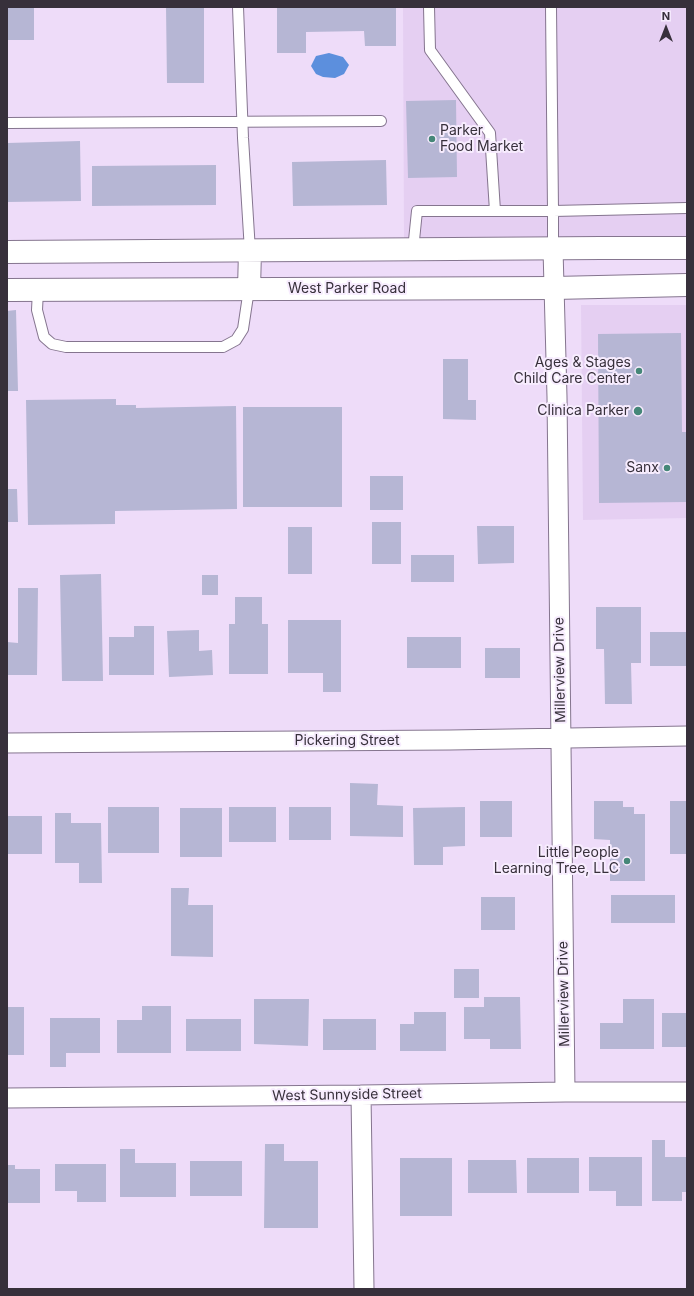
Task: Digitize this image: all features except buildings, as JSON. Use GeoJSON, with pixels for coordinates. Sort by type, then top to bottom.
{"type":"FeatureCollection","features":[{"type":"Feature","properties":{"kind":"main road"},"geometry":{"type":"LineString","coordinates":[[7,252],[687,248]]}},
{"type":"Feature","properties":{"kind":"main road"},"geometry":{"type":"LineString","coordinates":[[249,289],[250,251]]}},
{"type":"Feature","properties":{"kind":"main road","name":"West Parker Road"},"geometry":{"type":"LineString","coordinates":[[7,290],[554,288],[687,285]]}},
{"type":"Feature","properties":{"kind":"street","name":"Millerview Drive"},"geometry":{"type":"LineString","coordinates":[[553,249],[557,389],[565,1092]]}},
{"type":"Feature","properties":{"kind":"street","name":"Pickering Street"},"geometry":{"type":"LineString","coordinates":[[7,743],[450,740],[687,736]]}},
{"type":"Feature","properties":{"kind":"street","name":"West Sunnyside Street"},"geometry":{"type":"LineString","coordinates":[[7,1098],[687,1092]]}},
{"type":"Feature","properties":{"kind":"street"},"geometry":{"type":"LineString","coordinates":[[361,1095],[364,1289]]}},
{"type":"Feature","properties":{"kind":"lane"},"geometry":{"type":"LineString","coordinates":[[238,7],[242,121],[250,251]]}},
{"type":"Feature","properties":{"kind":"lane"},"geometry":{"type":"LineString","coordinates":[[430,7],[430,50],[490,133],[495,211]]}},
{"type":"Feature","properties":{"kind":"lane"},"geometry":{"type":"LineString","coordinates":[[551,7],[553,249]]}},
{"type":"Feature","properties":{"kind":"lane"},"geometry":{"type":"LineString","coordinates":[[7,123],[381,121]]}},
{"type":"Feature","properties":{"kind":"lane"},"geometry":{"type":"LineString","coordinates":[[413,250],[417,212],[687,208]]}},
{"type":"Feature","properties":{"kind":"lane"},"geometry":{"type":"LineString","coordinates":[[38,290],[37,310],[44,337],[52,344],[66,347],[223,347],[236,340],[243,329],[249,289]]}},
{"type":"Feature","properties":{"kind":"shaded area"},"geometry":{"type":"Polygon","coordinates":[[[403,7],[687,7],[687,238],[404,240],[403,7]]]}},
{"type":"Feature","properties":{"kind":"shaded area"},"geometry":{"type":"Polygon","coordinates":[[[581,305],[687,305],[687,518],[583,520],[581,305]]]}},
{"type":"Feature","properties":{"kind":"water"},"geometry":{"type":"Polygon","coordinates":[[[329,53],[343,57],[349,65],[344,74],[335,78],[323,77],[316,74],[311,66],[316,56],[329,53]]]}},
{"type":"Feature","properties":{"kind":"place","name":"Parker Food Market"},"geometry":{"type":"Point","coordinates":[432,139]}},
{"type":"Feature","properties":{"kind":"place","name":"Ages & Stages Child Care Center"},"geometry":{"type":"Point","coordinates":[639,371]}},
{"type":"Feature","properties":{"kind":"place","name":"Clinica Parker"},"geometry":{"type":"Point","coordinates":[638,411]}},
{"type":"Feature","properties":{"kind":"place","name":"Sanx"},"geometry":{"type":"Point","coordinates":[667,468]}},
{"type":"Feature","properties":{"kind":"place","name":"Little People Learning Tree, LLC"},"geometry":{"type":"Point","coordinates":[627,861]}}]}
